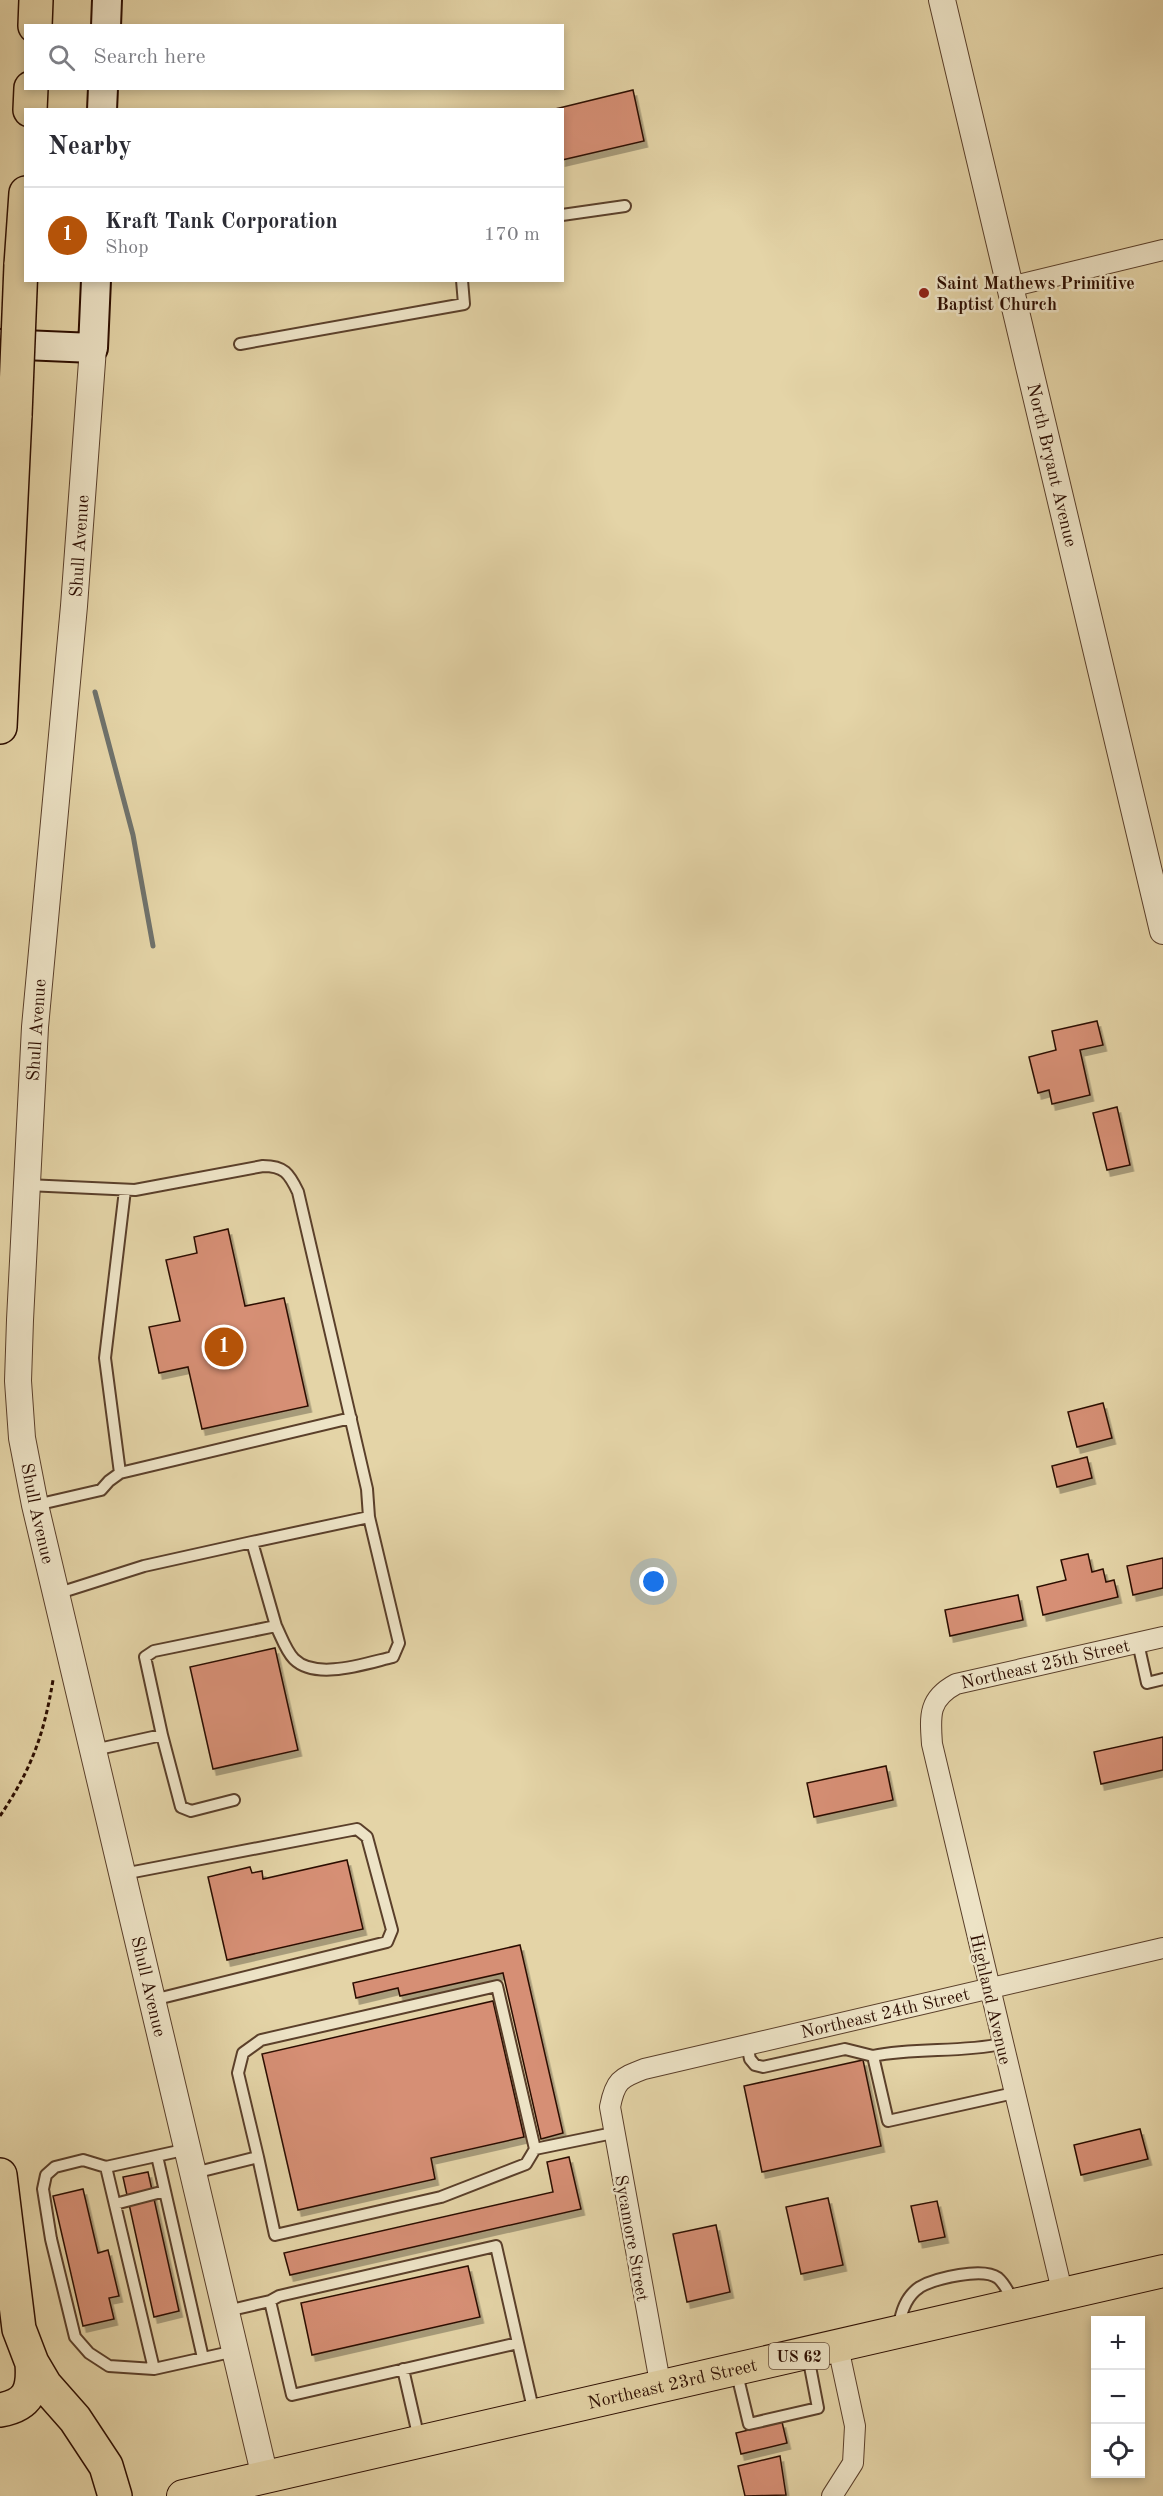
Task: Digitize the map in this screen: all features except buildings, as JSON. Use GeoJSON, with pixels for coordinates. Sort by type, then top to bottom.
{"type":"FeatureCollection","features":[{"type":"Feature","properties":{"kind":"highway"},"geometry":{"type":"LineString","coordinates":[[35,24],[36,0]]}},
{"type":"Feature","properties":{"kind":"highway"},"geometry":{"type":"LineString","coordinates":[[30,108],[31,90]]}},
{"type":"Feature","properties":{"kind":"highway"},"geometry":{"type":"LineString","coordinates":[[0,727],[24,222]]}},
{"type":"Feature","properties":{"kind":"highway"},"geometry":{"type":"LineString","coordinates":[[0,2175],[19,2329],[32,2363],[45,2385],[75,2419],[106,2466],[115,2496]]}},
{"type":"Feature","properties":{"kind":"highway"},"geometry":{"type":"LineString","coordinates":[[0,2410],[22,2402],[30,2392],[33,2379],[32,2363]]}},
{"type":"Feature","properties":{"kind":"main road"},"geometry":{"type":"LineString","coordinates":[[106,24],[107,0]]}},
{"type":"Feature","properties":{"kind":"main road"},"geometry":{"type":"LineString","coordinates":[[102,108],[103,90]]}},
{"type":"Feature","properties":{"kind":"main road"},"geometry":{"type":"LineString","coordinates":[[0,344],[93,348],[96,282]]}},
{"type":"Feature","properties":{"kind":"main road","name":"Northeast 23rd Street"},"geometry":{"type":"LineString","coordinates":[[183,2496],[1163,2271]]}},
{"type":"Feature","properties":{"kind":"street","name":"North Bryant Avenue"},"geometry":{"type":"LineString","coordinates":[[942,0],[1163,931]]}},
{"type":"Feature","properties":{"kind":"street"},"geometry":{"type":"LineString","coordinates":[[1010,287],[1163,250]]}},
{"type":"Feature","properties":{"kind":"street","name":"Shull Avenue"},"geometry":{"type":"LineString","coordinates":[[93,348],[74,606],[41,950],[18,1381],[22,1438],[35,1505],[265,2477]]}},
{"type":"Feature","properties":{"kind":"street","name":"Northeast 25th Street"},"geometry":{"type":"LineString","coordinates":[[934,1703],[943,1691],[956,1684],[1163,1637]]}},
{"type":"Feature","properties":{"kind":"street","name":"Highland Avenue"},"geometry":{"type":"LineString","coordinates":[[934,1703],[931,1720],[932,1744],[1063,2295]]}},
{"type":"Feature","properties":{"kind":"street","name":"Northeast 24th Street"},"geometry":{"type":"LineString","coordinates":[[614,2089],[623,2077],[644,2069],[1163,1947]]}},
{"type":"Feature","properties":{"kind":"street","name":"Sycamore Street"},"geometry":{"type":"LineString","coordinates":[[614,2089],[610,2107],[613,2133],[661,2388]]}},
{"type":"Feature","properties":{"kind":"street"},"geometry":{"type":"LineString","coordinates":[[832,2496],[853,2463],[855,2426],[838,2347]]}},
{"type":"Feature","properties":{"kind":"lane"},"geometry":{"type":"LineString","coordinates":[[564,215],[625,206]]}},
{"type":"Feature","properties":{"kind":"lane"},"geometry":{"type":"LineString","coordinates":[[240,344],[464,304],[462,282]]}},
{"type":"Feature","properties":{"kind":"lane"},"geometry":{"type":"LineString","coordinates":[[27,1185],[135,1190],[263,1166],[277,1166],[290,1176],[298,1192],[368,1489],[369,1517],[399,1643],[393,1657],[332,1670],[317,1670],[294,1659],[276,1626],[252,1542]]}},
{"type":"Feature","properties":{"kind":"lane"},"geometry":{"type":"LineString","coordinates":[[120,1473],[105,1358],[125,1190]]}},
{"type":"Feature","properties":{"kind":"lane"},"geometry":{"type":"LineString","coordinates":[[35,1505],[101,1490],[108,1481],[120,1473],[351,1418]]}},
{"type":"Feature","properties":{"kind":"lane"},"geometry":{"type":"LineString","coordinates":[[56,1594],[144,1566],[369,1517]]}},
{"type":"Feature","properties":{"kind":"lane"},"geometry":{"type":"LineString","coordinates":[[234,1800],[190,1812],[181,1807],[145,1657],[154,1651],[276,1626]]}},
{"type":"Feature","properties":{"kind":"lane"},"geometry":{"type":"LineString","coordinates":[[1138,1643],[1147,1683],[1163,1679]]}},
{"type":"Feature","properties":{"kind":"lane"},"geometry":{"type":"LineString","coordinates":[[93,1750],[162,1735]]}},
{"type":"Feature","properties":{"kind":"lane"},"geometry":{"type":"LineString","coordinates":[[123,1874],[357,1829],[367,1837],[392,1930],[387,1942],[153,2000]]}},
{"type":"Feature","properties":{"kind":"lane"},"geometry":{"type":"LineString","coordinates":[[497,1986],[535,2149],[526,2164],[441,2197],[275,2235],[258,2157],[238,2073],[243,2053],[261,2040],[497,1986]]}},
{"type":"Feature","properties":{"kind":"lane"},"geometry":{"type":"LineString","coordinates":[[747,2045],[750,2059],[755,2066],[763,2067],[845,2049],[873,2056],[897,2050],[977,2049],[1002,2044]]}},
{"type":"Feature","properties":{"kind":"lane"},"geometry":{"type":"LineString","coordinates":[[873,2056],[888,2121],[1014,2093]]}},
{"type":"Feature","properties":{"kind":"lane"},"geometry":{"type":"LineString","coordinates":[[535,2149],[613,2133]]}},
{"type":"Feature","properties":{"kind":"lane"},"geometry":{"type":"LineString","coordinates":[[188,2149],[106,2167],[83,2160],[55,2167],[46,2175],[43,2189],[54,2250],[75,2337],[89,2353],[109,2366],[154,2369],[236,2350]]}},
{"type":"Feature","properties":{"kind":"lane"},"geometry":{"type":"LineString","coordinates":[[157,2156],[203,2358]]}},
{"type":"Feature","properties":{"kind":"lane"},"geometry":{"type":"LineString","coordinates":[[194,2174],[258,2157]]}},
{"type":"Feature","properties":{"kind":"lane"},"geometry":{"type":"LineString","coordinates":[[106,2167],[154,2369]]}},
{"type":"Feature","properties":{"kind":"lane"},"geometry":{"type":"LineString","coordinates":[[115,2204],[165,2191]]}},
{"type":"Feature","properties":{"kind":"lane"},"geometry":{"type":"LineString","coordinates":[[226,2311],[270,2301],[279,2296],[496,2246],[535,2417]]}},
{"type":"Feature","properties":{"kind":"lane"},"geometry":{"type":"LineString","coordinates":[[898,2333],[902,2309],[920,2287],[972,2273],[996,2277],[1005,2286],[1016,2306]]}},
{"type":"Feature","properties":{"kind":"lane"},"geometry":{"type":"LineString","coordinates":[[270,2301],[292,2395],[518,2343]]}},
{"type":"Feature","properties":{"kind":"lane"},"geometry":{"type":"LineString","coordinates":[[736,2370],[749,2424],[818,2408],[807,2354]]}},
{"type":"Feature","properties":{"kind":"lane"},"geometry":{"type":"LineString","coordinates":[[403,2369],[420,2443]]}},
{"type":"Feature","properties":{"kind":"path"},"geometry":{"type":"LineString","coordinates":[[0,1816],[27,1772],[38,1744],[47,1718],[52,1680]]}},
{"type":"Feature","properties":{"kind":"waterway"},"geometry":{"type":"LineString","coordinates":[[95,692],[133,835],[153,946]]}},
{"type":"Feature","properties":{"kind":"place","name":"Saint Mathews Primitive Baptist Church"},"geometry":{"type":"Point","coordinates":[924,293]}},
{"type":"Feature","properties":{"kind":"place","name":"Kraft Tank Corporation"},"geometry":{"type":"Point","coordinates":[224,1347]}}]}
